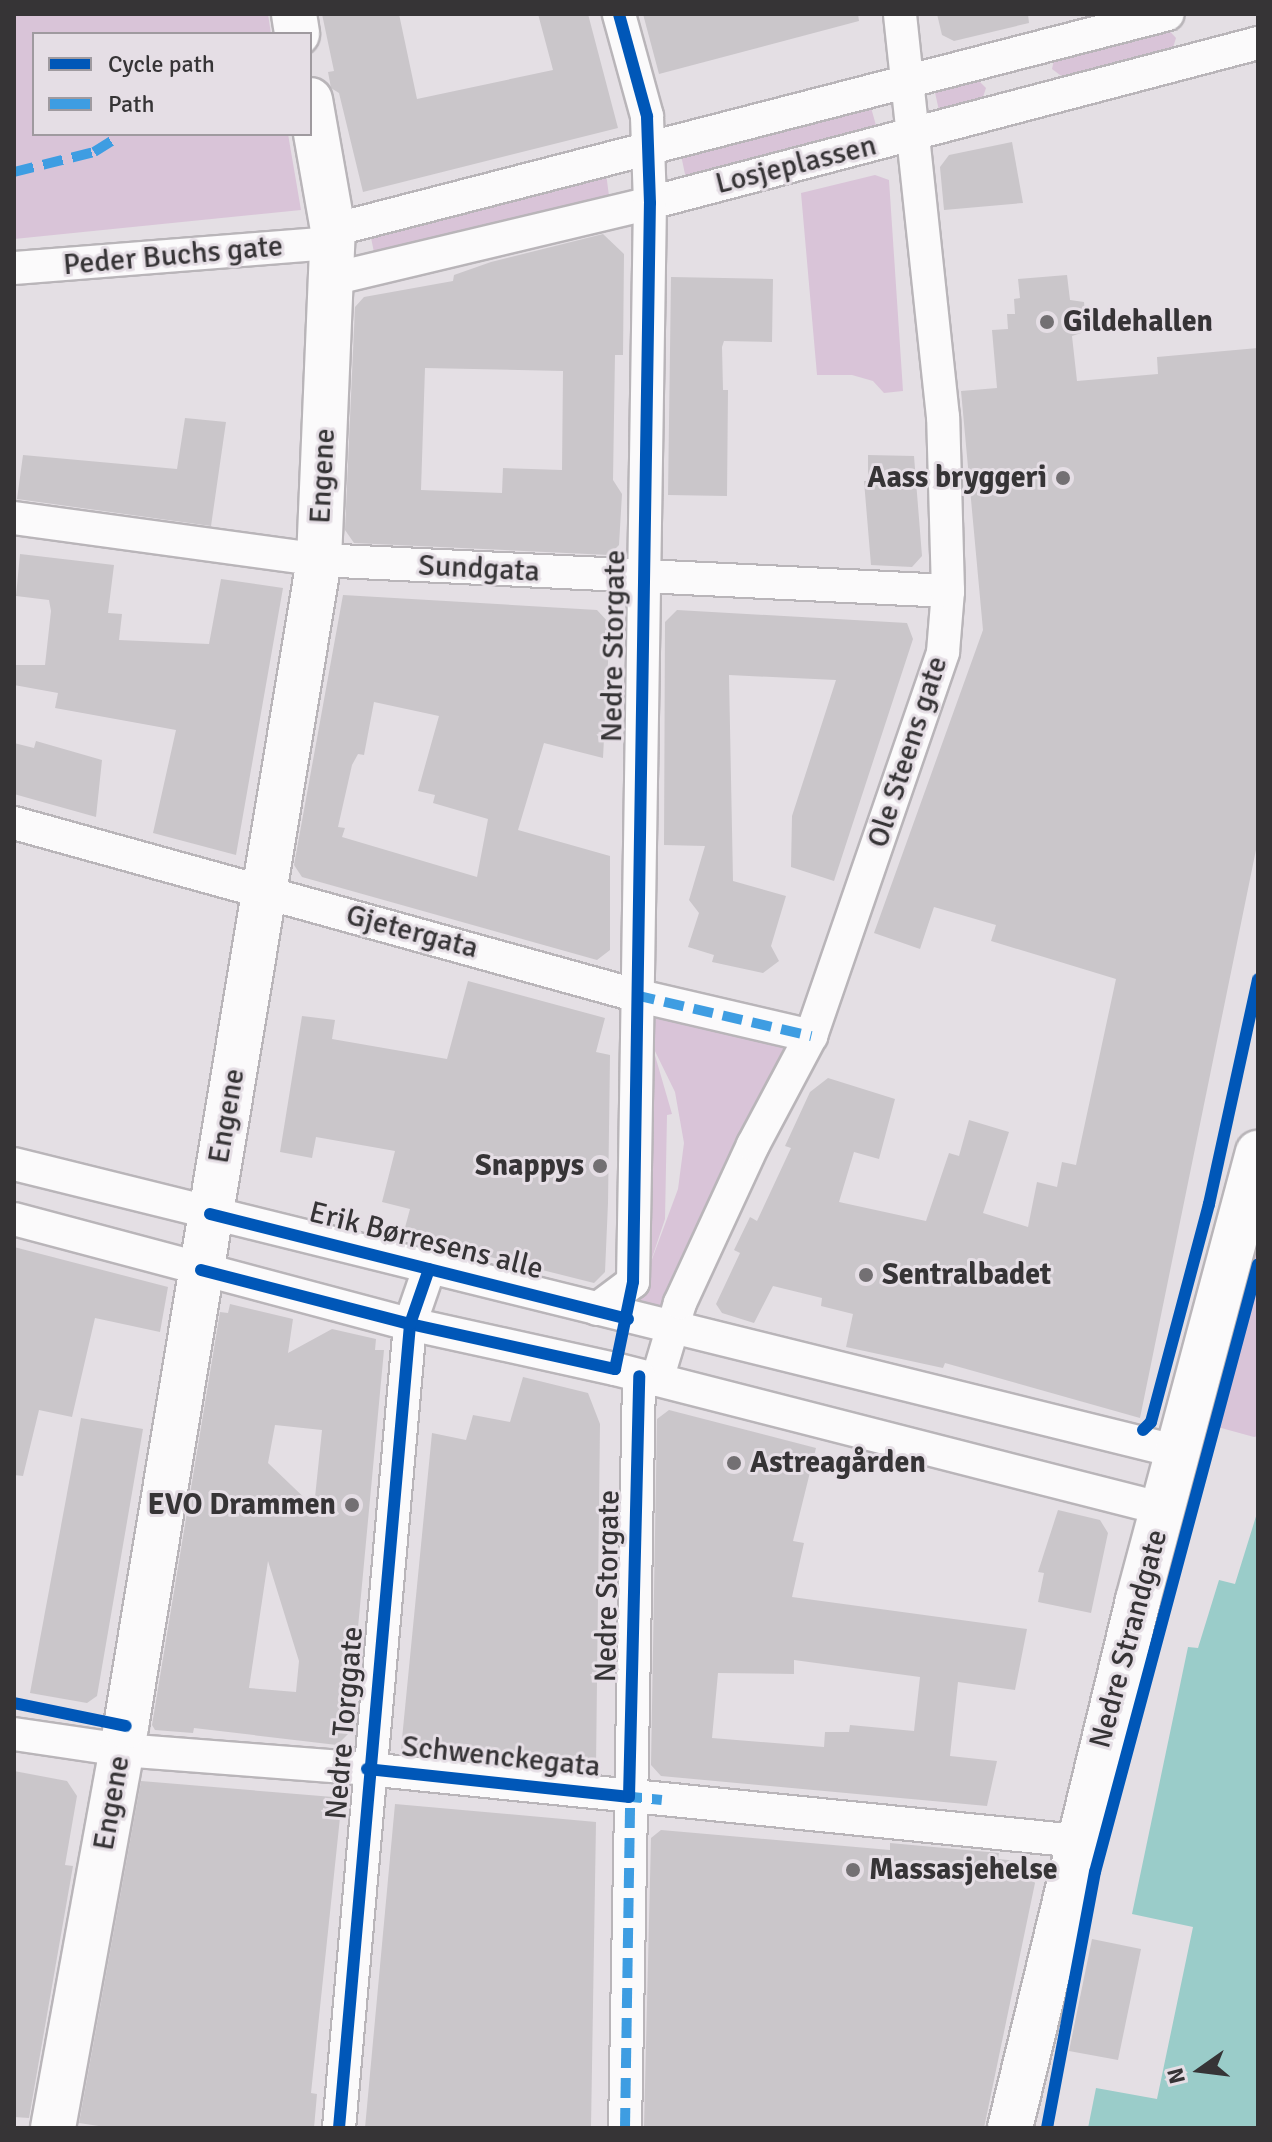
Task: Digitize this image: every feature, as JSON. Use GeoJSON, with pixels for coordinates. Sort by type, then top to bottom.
{"type":"FeatureCollection","features":[{"type":"Feature","properties":{"kind":"street","name":"Nedre Storgate"},"geometry":{"type":"LineString","coordinates":[[597,1309],[633,1282],[641,578],[650,203],[647,116],[619,14]]}},
{"type":"Feature","properties":{"kind":"street","name":"Ole Steens gate"},"geometry":{"type":"LineString","coordinates":[[669,1328],[753,1145],[811,1036],[943,652],[948,591],[943,417],[900,14]]}},
{"type":"Feature","properties":{"kind":"street","name":"Losjeplassen"},"geometry":{"type":"LineString","coordinates":[[333,251],[647,151],[1168,14]]}},
{"type":"Feature","properties":{"kind":"street","name":"Losjeplassen"},"geometry":{"type":"LineString","coordinates":[[333,251],[650,203],[1258,43]]}},
{"type":"Feature","properties":{"kind":"street","name":"Engene"},"geometry":{"type":"LineString","coordinates":[[53,2128],[122,1750],[319,560],[333,251],[312,113]]}},
{"type":"Feature","properties":{"kind":"street","name":"Peder Buchs gate"},"geometry":{"type":"LineString","coordinates":[[14,268],[333,251]]}},
{"type":"Feature","properties":{"kind":"street","name":"Sundgata"},"geometry":{"type":"LineString","coordinates":[[14,518],[319,560],[948,591]]}},
{"type":"Feature","properties":{"kind":"street","name":"Gjetergata"},"geometry":{"type":"LineString","coordinates":[[14,823],[635,995],[811,1036]]}},
{"type":"Feature","properties":{"kind":"street","name":"Nedre Strandgate"},"geometry":{"type":"LineString","coordinates":[[1010,2128],[1077,1841],[1258,1153]]}},
{"type":"Feature","properties":{"kind":"street","name":"Erik Børresens alle"},"geometry":{"type":"LineString","coordinates":[[14,1164],[1179,1452]]}},
{"type":"Feature","properties":{"kind":"street"},"geometry":{"type":"LineString","coordinates":[[14,1219],[410,1324],[648,1378],[1163,1509]]}},
{"type":"Feature","properties":{"kind":"street","name":"Nedre Torggate"},"geometry":{"type":"LineString","coordinates":[[339,2128],[367,1769],[410,1324],[429,1269]]}},
{"type":"Feature","properties":{"kind":"street","name":"Nedre Storgate"},"geometry":{"type":"LineString","coordinates":[[625,2128],[629,1797],[648,1378],[669,1328]]}},
{"type":"Feature","properties":{"kind":"street","name":"Schwenckegata"},"geometry":{"type":"LineString","coordinates":[[14,1734],[122,1750],[367,1769],[1077,1841]]}},
{"type":"Feature","properties":{"kind":"shaded area"},"geometry":{"type":"Polygon","coordinates":[[[14,14],[268,14],[271,32],[32,32],[32,136],[288,136],[301,210],[14,239],[14,14]]]}},
{"type":"Feature","properties":{"kind":"shaded area"},"geometry":{"type":"Polygon","coordinates":[[[1165,26],[1176,38],[1171,54],[1068,81],[1052,69],[1054,60],[1165,26]]]}},
{"type":"Feature","properties":{"kind":"shaded area"},"geometry":{"type":"Polygon","coordinates":[[[975,77],[986,88],[981,103],[940,115],[934,88],[975,77]]]}},
{"type":"Feature","properties":{"kind":"shaded area"},"geometry":{"type":"Polygon","coordinates":[[[870,104],[877,129],[686,179],[681,155],[870,104]]]}},
{"type":"Feature","properties":{"kind":"shaded area"},"geometry":{"type":"Polygon","coordinates":[[[606,173],[609,196],[375,257],[370,233],[606,173]]]}},
{"type":"Feature","properties":{"kind":"shaded area"},"geometry":{"type":"Polygon","coordinates":[[[875,175],[889,180],[903,391],[884,393],[873,381],[852,375],[817,375],[801,193],[875,175]]]}},
{"type":"Feature","properties":{"kind":"shaded area"},"geometry":{"type":"Polygon","coordinates":[[[635,995],[811,1036],[680,1303],[628,1319],[636,1300],[635,995]],[[652,1045],[672,1114],[667,1115],[665,1219],[648,1270],[678,1189],[684,1143],[675,1092],[652,1045]]]}},
{"type":"Feature","properties":{"kind":"shaded area"},"geometry":{"type":"Polygon","coordinates":[[[1258,1217],[1258,1436],[1254,1437],[1203,1423],[1258,1217]]]}},
{"type":"Feature","properties":{"kind":"water"},"geometry":{"type":"Polygon","coordinates":[[[1258,1510],[1258,2128],[1088,2128],[1096,2088],[1157,2099],[1193,1927],[1132,1914],[1188,1647],[1198,1648],[1219,1580],[1235,1584],[1258,1510]]]}},
{"type":"Feature","properties":{"kind":"building"},"geometry":{"type":"Polygon","coordinates":[[[322,14],[399,14],[417,99],[553,70],[538,14],[588,14],[618,128],[363,192],[339,93],[331,88],[328,72],[334,71],[322,14]]]}},
{"type":"Feature","properties":{"kind":"building"},"geometry":{"type":"Polygon","coordinates":[[[643,14],[858,14],[859,21],[659,74],[643,14]]]}},
{"type":"Feature","properties":{"kind":"building"},"geometry":{"type":"Polygon","coordinates":[[[937,14],[1028,14],[1029,23],[954,41],[942,35],[937,14]]]}},
{"type":"Feature","properties":{"kind":"building"},"geometry":{"type":"Polygon","coordinates":[[[1012,142],[1023,203],[944,210],[940,167],[949,155],[1012,142]]]}},
{"type":"Feature","properties":{"kind":"building"},"geometry":{"type":"Polygon","coordinates":[[[603,234],[624,254],[623,355],[615,355],[613,480],[622,494],[619,545],[609,555],[354,543],[345,530],[355,307],[364,297],[453,281],[454,275],[491,262],[603,234]],[[425,368],[421,490],[502,493],[503,468],[562,470],[563,371],[425,368]]]}},
{"type":"Feature","properties":{"kind":"building"},"geometry":{"type":"Polygon","coordinates":[[[1067,275],[1070,300],[1084,302],[1087,331],[1072,336],[1077,381],[1158,374],[1157,357],[1258,348],[1258,840],[1140,1418],[945,1363],[943,1368],[846,1347],[853,1314],[821,1306],[822,1298],[773,1286],[754,1323],[722,1313],[716,1304],[740,1253],[734,1250],[750,1217],[757,1221],[791,1148],[785,1146],[810,1092],[828,1078],[895,1099],[879,1159],[854,1152],[839,1202],[926,1221],[949,1153],[959,1156],[969,1120],[1009,1132],[983,1213],[1028,1227],[1037,1182],[1057,1187],[1062,1162],[1076,1165],[1116,979],[991,941],[996,925],[934,907],[920,949],[874,933],[983,630],[961,391],[997,388],[992,330],[1008,329],[1007,314],[1015,314],[1014,299],[1020,298],[1018,279],[1067,275]]]}},
{"type":"Feature","properties":{"kind":"building"},"geometry":{"type":"Polygon","coordinates":[[[671,277],[773,279],[772,342],[724,341],[722,347],[723,390],[728,390],[727,496],[668,495],[671,277]]]}},
{"type":"Feature","properties":{"kind":"building"},"geometry":{"type":"Polygon","coordinates":[[[185,418],[226,422],[211,526],[17,499],[23,455],[177,469],[185,418]]]}},
{"type":"Feature","properties":{"kind":"building"},"geometry":{"type":"Polygon","coordinates":[[[868,455],[914,456],[922,556],[912,567],[871,565],[864,481],[868,481],[868,455]]]}},
{"type":"Feature","properties":{"kind":"building"},"geometry":{"type":"Polygon","coordinates":[[[20,554],[114,565],[108,613],[122,614],[119,640],[209,644],[221,579],[283,588],[236,855],[153,833],[176,730],[55,708],[58,693],[14,685],[14,665],[45,665],[51,611],[49,600],[16,596],[20,554]]]}},
{"type":"Feature","properties":{"kind":"building"},"geometry":{"type":"Polygon","coordinates":[[[343,595],[597,610],[610,624],[603,758],[544,743],[518,830],[610,856],[610,950],[597,960],[302,877],[294,865],[343,595]],[[374,702],[364,755],[358,754],[352,765],[338,827],[345,828],[342,837],[477,877],[488,819],[433,803],[435,795],[418,791],[439,716],[374,702]]]}},
{"type":"Feature","properties":{"kind":"building"},"geometry":{"type":"Polygon","coordinates":[[[677,610],[907,623],[913,639],[834,881],[791,867],[792,816],[836,680],[729,675],[733,881],[786,896],[771,946],[779,961],[763,973],[712,962],[714,955],[688,947],[699,913],[689,900],[705,846],[664,845],[665,622],[677,610]]]}},
{"type":"Feature","properties":{"kind":"building"},"geometry":{"type":"Polygon","coordinates":[[[36,741],[102,760],[96,817],[14,794],[14,743],[34,748],[36,741]]]}},
{"type":"Feature","properties":{"kind":"building"},"geometry":{"type":"Polygon","coordinates":[[[468,981],[605,1018],[596,1052],[610,1055],[608,1203],[605,1272],[594,1283],[403,1235],[410,1209],[382,1202],[395,1151],[316,1137],[312,1158],[280,1152],[302,1016],[335,1020],[332,1039],[447,1059],[468,981]]]}},
{"type":"Feature","properties":{"kind":"building"},"geometry":{"type":"Polygon","coordinates":[[[14,1247],[168,1287],[160,1332],[95,1318],[72,1417],[39,1410],[23,1476],[14,1475],[14,1247]]]}},
{"type":"Feature","properties":{"kind":"building"},"geometry":{"type":"Polygon","coordinates":[[[230,1304],[293,1319],[288,1353],[332,1329],[376,1339],[375,1350],[384,1350],[348,1734],[337,1745],[194,1728],[193,1733],[155,1730],[152,1725],[220,1312],[228,1313],[230,1304]],[[275,1425],[268,1463],[314,1507],[322,1430],[275,1425]],[[268,1561],[249,1688],[296,1692],[299,1661],[268,1561]]]}},
{"type":"Feature","properties":{"kind":"building"},"geometry":{"type":"Polygon","coordinates":[[[523,1377],[588,1393],[600,1424],[596,1768],[401,1749],[432,1433],[466,1440],[473,1415],[510,1422],[523,1377]]]}},
{"type":"Feature","properties":{"kind":"building"},"geometry":{"type":"Polygon","coordinates":[[[669,1410],[816,1448],[793,1541],[804,1543],[792,1597],[1027,1629],[1015,1690],[958,1682],[950,1756],[997,1761],[987,1806],[661,1776],[651,1765],[657,1419],[669,1410]],[[794,1660],[794,1674],[718,1673],[712,1738],[824,1747],[825,1732],[849,1732],[850,1725],[914,1731],[920,1677],[794,1660]]]}},
{"type":"Feature","properties":{"kind":"building"},"geometry":{"type":"Polygon","coordinates":[[[81,1418],[143,1429],[97,1696],[87,1703],[30,1693],[81,1418]]]}},
{"type":"Feature","properties":{"kind":"building"},"geometry":{"type":"Polygon","coordinates":[[[1058,1510],[1100,1520],[1108,1533],[1091,1613],[1038,1602],[1044,1573],[1038,1572],[1058,1510]]]}},
{"type":"Feature","properties":{"kind":"building"},"geometry":{"type":"Polygon","coordinates":[[[14,1771],[67,1781],[77,1796],[65,1865],[73,1866],[29,2118],[14,2117],[14,1771]]]}},
{"type":"Feature","properties":{"kind":"building"},"geometry":{"type":"Polygon","coordinates":[[[141,1781],[333,1797],[341,1808],[311,2093],[317,2094],[314,2128],[112,2128],[79,2123],[141,1781]]]}},
{"type":"Feature","properties":{"kind":"building"},"geometry":{"type":"Polygon","coordinates":[[[395,1804],[596,1822],[591,2128],[365,2128],[395,1804]]]}},
{"type":"Feature","properties":{"kind":"building"},"geometry":{"type":"Polygon","coordinates":[[[661,1830],[890,1850],[890,1843],[999,1853],[998,1859],[1018,1861],[1035,1883],[984,2128],[644,2128],[651,1838],[661,1830]]]}},
{"type":"Feature","properties":{"kind":"building"},"geometry":{"type":"Polygon","coordinates":[[[1092,1939],[1141,1949],[1118,2060],[1069,2051],[1092,1939]]]}},
{"type":"Feature","properties":{"kind":"marked path"},"geometry":{"type":"LineString","coordinates":[[14,172],[94,152],[115,139]]}},
{"type":"Feature","properties":{"kind":"marked path"},"geometry":{"type":"LineString","coordinates":[[635,995],[811,1036]]}},
{"type":"Feature","properties":{"kind":"marked path"},"geometry":{"type":"LineString","coordinates":[[625,2128],[630,1792]]}},
{"type":"Feature","properties":{"kind":"marked path"},"geometry":{"type":"LineString","coordinates":[[622,1796],[662,1800]]}},
{"type":"Feature","properties":{"kind":"cycle path"},"geometry":{"type":"LineString","coordinates":[[201,1270],[410,1324],[615,1369],[633,1282],[650,203],[647,116],[619,14]]}},
{"type":"Feature","properties":{"kind":"cycle path"},"geometry":{"type":"LineString","coordinates":[[1143,1430],[1151,1422],[1209,1204],[1258,979]]}},
{"type":"Feature","properties":{"kind":"cycle path"},"geometry":{"type":"LineString","coordinates":[[210,1214],[628,1319]]}},
{"type":"Feature","properties":{"kind":"cycle path"},"geometry":{"type":"LineString","coordinates":[[1047,2128],[1095,1872],[1258,1264]]}},
{"type":"Feature","properties":{"kind":"cycle path"},"geometry":{"type":"LineString","coordinates":[[339,2128],[410,1324],[429,1269]]}},
{"type":"Feature","properties":{"kind":"cycle path"},"geometry":{"type":"LineString","coordinates":[[367,1769],[629,1797],[639,1376]]}},
{"type":"Feature","properties":{"kind":"cycle path"},"geometry":{"type":"LineString","coordinates":[[14,1703],[126,1726]]}},
{"type":"Feature","properties":{"kind":"place","name":"Gildehallen"},"geometry":{"type":"Point","coordinates":[1047,322]}},
{"type":"Feature","properties":{"kind":"place","name":"Aass bryggeri"},"geometry":{"type":"Point","coordinates":[1063,478]}},
{"type":"Feature","properties":{"kind":"place","name":"Snappys"},"geometry":{"type":"Point","coordinates":[600,1166]}},
{"type":"Feature","properties":{"kind":"place","name":"Sentralbadet"},"geometry":{"type":"Point","coordinates":[866,1275]}},
{"type":"Feature","properties":{"kind":"place","name":"Astreagården"},"geometry":{"type":"Point","coordinates":[734,1463]}},
{"type":"Feature","properties":{"kind":"place","name":"EVO Drammen"},"geometry":{"type":"Point","coordinates":[352,1505]}},
{"type":"Feature","properties":{"kind":"place","name":"Massasjehelse"},"geometry":{"type":"Point","coordinates":[853,1870]}}]}
